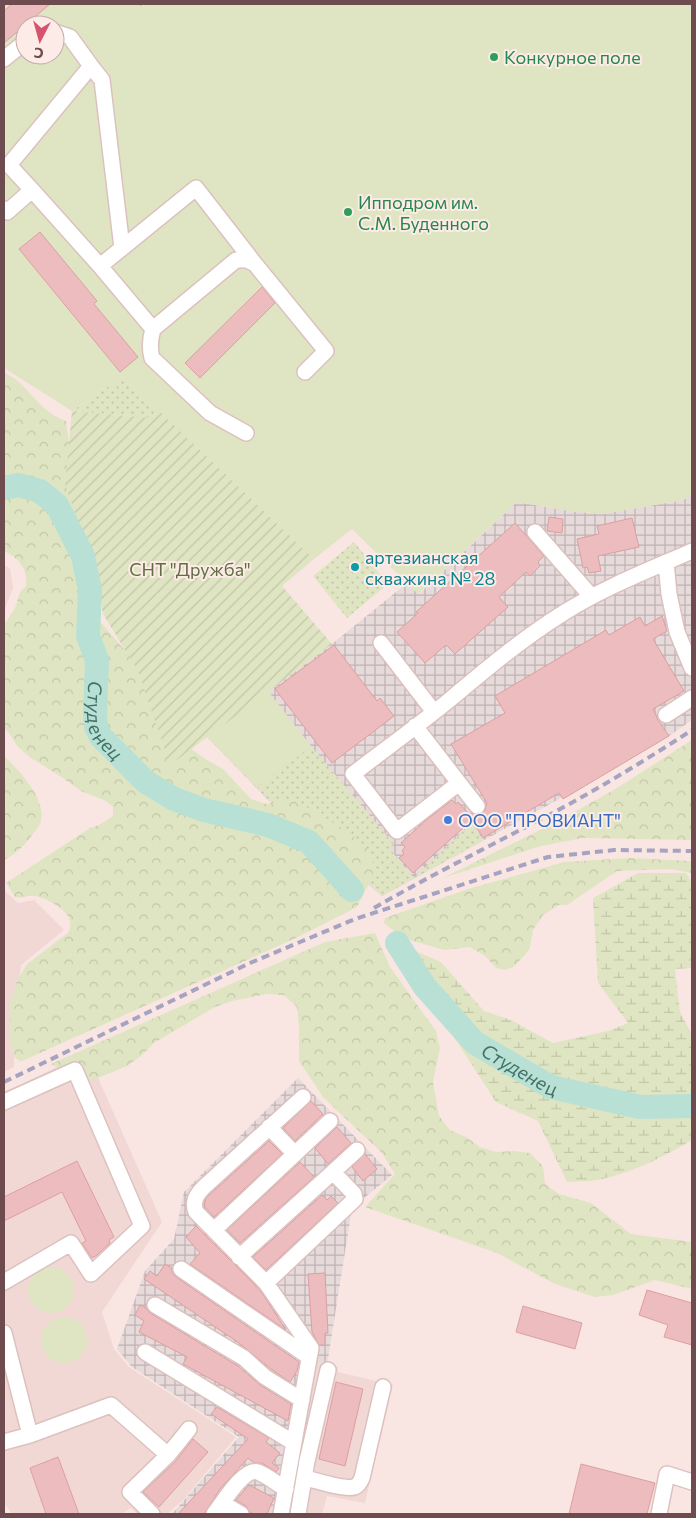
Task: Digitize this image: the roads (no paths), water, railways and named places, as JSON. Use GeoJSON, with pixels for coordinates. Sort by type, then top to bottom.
{"type":"FeatureCollection","features":[{"type":"Feature","properties":{"kind":"lane"},"geometry":{"type":"LineString","coordinates":[[65,35],[70,37],[102,80],[122,248]]}},
{"type":"Feature","properties":{"kind":"lane"},"geometry":{"type":"LineString","coordinates":[[4,59],[15,50]]}},
{"type":"Feature","properties":{"kind":"lane"},"geometry":{"type":"LineString","coordinates":[[91,66],[7,163],[100,266],[153,329]]}},
{"type":"Feature","properties":{"kind":"lane"},"geometry":{"type":"LineString","coordinates":[[100,266],[196,188],[326,351],[305,372]]}},
{"type":"Feature","properties":{"kind":"lane"},"geometry":{"type":"LineString","coordinates":[[4,209],[7,212],[32,190]]}},
{"type":"Feature","properties":{"kind":"lane"},"geometry":{"type":"LineString","coordinates":[[246,433],[210,413],[152,358],[150,342],[153,329],[236,260],[247,260],[255,264]]}},
{"type":"Feature","properties":{"kind":"lane"},"geometry":{"type":"LineString","coordinates":[[535,532],[591,596]]}},
{"type":"Feature","properties":{"kind":"lane"},"geometry":{"type":"LineString","coordinates":[[459,783],[397,831],[353,774],[434,712],[520,642],[591,596],[692,550]]}},
{"type":"Feature","properties":{"kind":"lane"},"geometry":{"type":"LineString","coordinates":[[666,562],[669,594],[677,632],[692,668]]}},
{"type":"Feature","properties":{"kind":"lane"},"geometry":{"type":"LineString","coordinates":[[381,642],[434,712]]}},
{"type":"Feature","properties":{"kind":"lane"},"geometry":{"type":"LineString","coordinates":[[666,715],[692,698]]}},
{"type":"Feature","properties":{"kind":"lane"},"geometry":{"type":"LineString","coordinates":[[415,726],[477,806]]}},
{"type":"Feature","properties":{"kind":"lane"},"geometry":{"type":"LineString","coordinates":[[4,1102],[75,1070],[142,1226],[91,1274],[71,1243],[4,1282]]}},
{"type":"Feature","properties":{"kind":"lane"},"geometry":{"type":"LineString","coordinates":[[281,1514],[311,1348],[266,1283],[196,1212],[194,1201],[198,1192],[303,1097]]}},
{"type":"Feature","properties":{"kind":"lane"},"geometry":{"type":"LineString","coordinates":[[214,1230],[330,1121]]}},
{"type":"Feature","properties":{"kind":"lane"},"geometry":{"type":"LineString","coordinates":[[269,1127],[295,1154]]}},
{"type":"Feature","properties":{"kind":"lane"},"geometry":{"type":"LineString","coordinates":[[239,1257],[357,1150]]}},
{"type":"Feature","properties":{"kind":"lane"},"geometry":{"type":"LineString","coordinates":[[266,1283],[355,1199],[354,1194],[333,1172]]}},
{"type":"Feature","properties":{"kind":"lane"},"geometry":{"type":"LineString","coordinates":[[181,1269],[309,1357]]}},
{"type":"Feature","properties":{"kind":"lane"},"geometry":{"type":"LineString","coordinates":[[155,1305],[244,1358],[265,1377],[302,1400]]}},
{"type":"Feature","properties":{"kind":"lane"},"geometry":{"type":"LineString","coordinates":[[4,1333],[30,1435]]}},
{"type":"Feature","properties":{"kind":"lane"},"geometry":{"type":"LineString","coordinates":[[146,1352],[294,1443]]}},
{"type":"Feature","properties":{"kind":"lane"},"geometry":{"type":"LineString","coordinates":[[298,1514],[328,1370]]}},
{"type":"Feature","properties":{"kind":"lane"},"geometry":{"type":"LineString","coordinates":[[304,1478],[346,1487],[354,1487],[359,1484],[383,1387]]}},
{"type":"Feature","properties":{"kind":"lane"},"geometry":{"type":"LineString","coordinates":[[4,1442],[30,1435],[111,1406],[168,1454]]}},
{"type":"Feature","properties":{"kind":"lane"},"geometry":{"type":"LineString","coordinates":[[152,1514],[130,1492],[168,1454],[189,1429]]}},
{"type":"Feature","properties":{"kind":"lane"},"geometry":{"type":"LineString","coordinates":[[241,1514],[218,1509],[243,1477],[250,1472],[256,1472],[286,1489]]}},
{"type":"Feature","properties":{"kind":"lane"},"geometry":{"type":"LineString","coordinates":[[659,1514],[667,1474],[692,1482]]}},
{"type":"Feature","properties":{"kind":"waterway","name":"Студенец"},"geometry":{"type":"LineString","coordinates":[[4,488],[19,485],[40,491],[57,505],[83,556],[90,590],[88,636],[97,660],[96,727],[101,737],[146,782],[174,799],[204,810],[268,825],[309,842],[352,890]]}},
{"type":"Feature","properties":{"kind":"waterway","name":"Студенец"},"geometry":{"type":"LineString","coordinates":[[397,943],[425,987],[475,1043],[551,1087],[640,1107],[692,1106]]}},
{"type":"Feature","properties":{"kind":"railway"},"geometry":{"type":"LineString","coordinates":[[374,908],[586,795],[692,730]]}},
{"type":"Feature","properties":{"kind":"railway"},"geometry":{"type":"LineString","coordinates":[[4,1082],[250,963],[355,919],[548,857],[614,850],[692,851]]}},
{"type":"Feature","properties":{"kind":"place","name":"Конкурное поле"},"geometry":{"type":"Point","coordinates":[494,57]}},
{"type":"Feature","properties":{"kind":"place","name":"Ипподром им. С.М. Буденного"},"geometry":{"type":"Point","coordinates":[348,212]}},
{"type":"Feature","properties":{"kind":"place","name":"артезианская скважина № 28"},"geometry":{"type":"Point","coordinates":[355,567]}},
{"type":"Feature","properties":{"kind":"place","name":"ООО \"ПРОВИАНТ\""},"geometry":{"type":"Point","coordinates":[448,820]}},
{"type":"Feature","properties":{"kind":"park label","name":"СНТ \"Дружба\""},"geometry":{"type":"Point","coordinates":[190,569]}}]}
